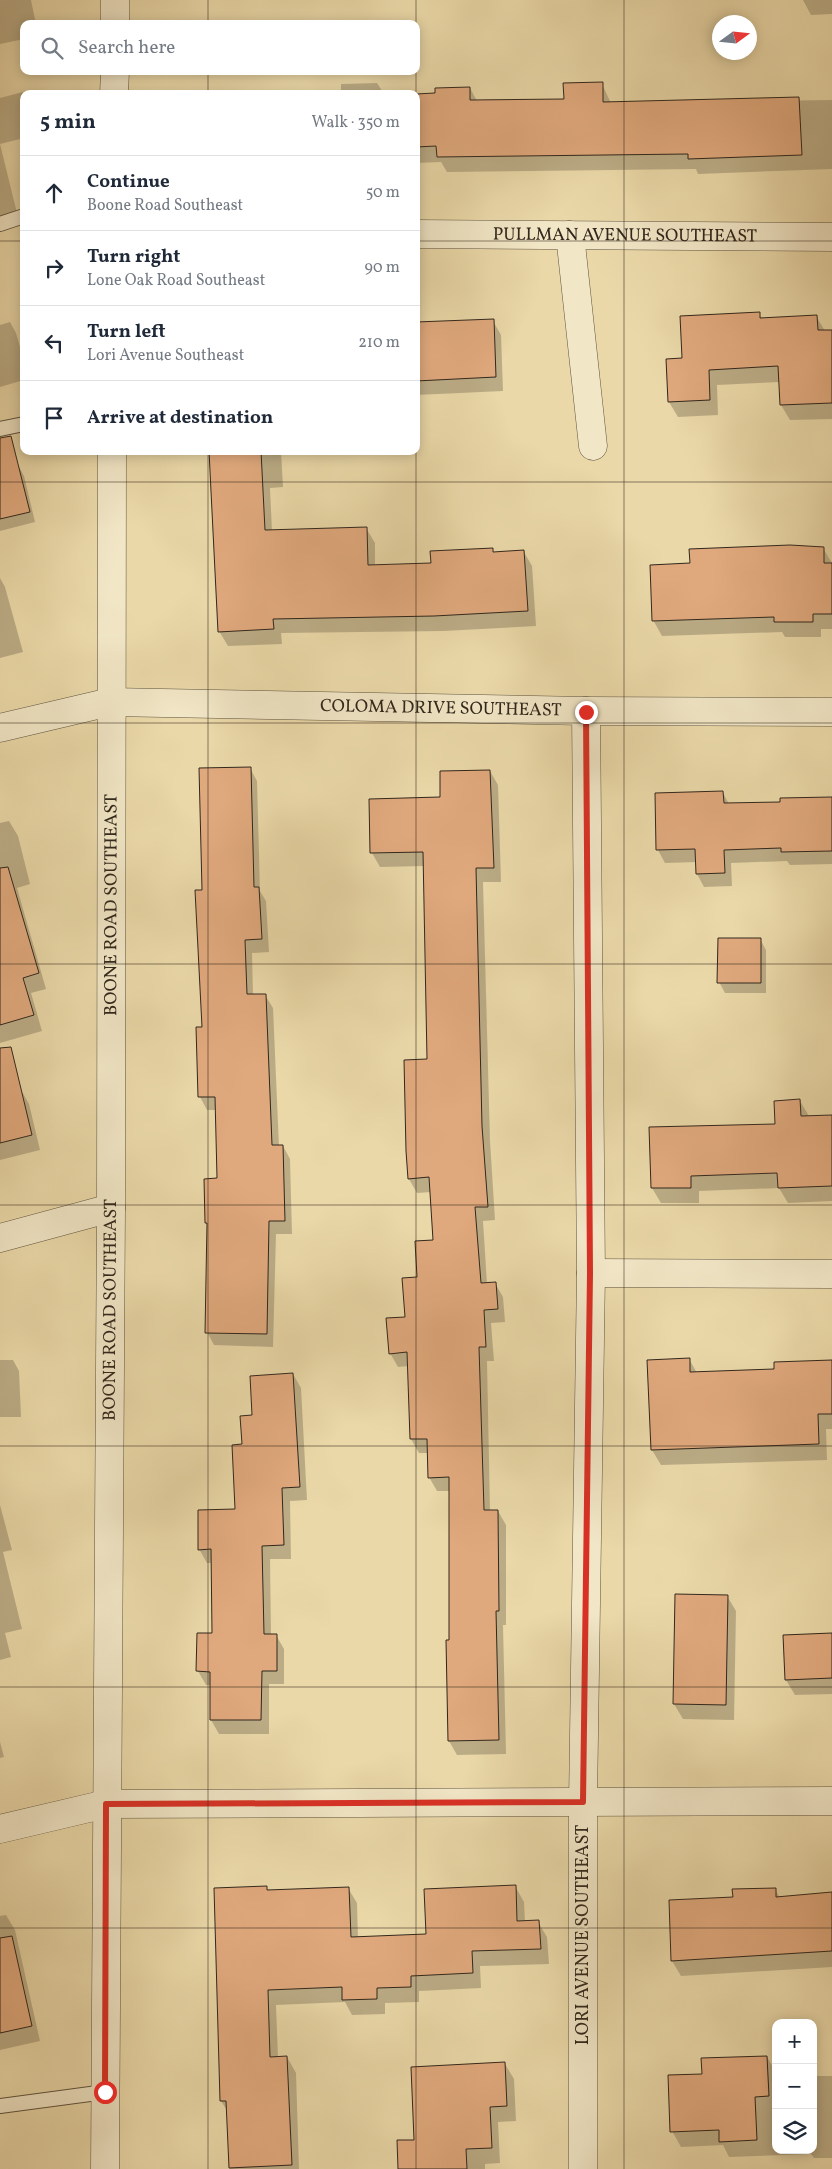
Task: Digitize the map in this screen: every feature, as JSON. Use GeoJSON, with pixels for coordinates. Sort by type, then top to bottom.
{"type":"FeatureCollection","features":[{"type":"Feature","properties":{"kind":"street"},"geometry":{"type":"LineString","coordinates":[[115,0],[115,20]]}},
{"type":"Feature","properties":{"kind":"street"},"geometry":{"type":"LineString","coordinates":[[114,90],[115,75]]}},
{"type":"Feature","properties":{"kind":"street","name":"PULLMAN AVENUE SOUTHEAST"},"geometry":{"type":"LineString","coordinates":[[420,234],[832,237]]}},
{"type":"Feature","properties":{"kind":"street"},"geometry":{"type":"LineString","coordinates":[[570,236],[592,446]]}},
{"type":"Feature","properties":{"kind":"street","name":"BOONE ROAD SOUTHEAST"},"geometry":{"type":"LineString","coordinates":[[105,2169],[111,1208],[110,702],[112,455]]}},
{"type":"Feature","properties":{"kind":"street","name":"COLOMA DRIVE SOUTHEAST"},"geometry":{"type":"LineString","coordinates":[[0,728],[110,702],[586,712],[832,712]]}},
{"type":"Feature","properties":{"kind":"street","name":"LORI AVENUE SOUTHEAST"},"geometry":{"type":"LineString","coordinates":[[583,2169],[583,1802],[590,1273],[586,712]]}},
{"type":"Feature","properties":{"kind":"street"},"geometry":{"type":"LineString","coordinates":[[0,1238],[111,1208]]}},
{"type":"Feature","properties":{"kind":"street"},"geometry":{"type":"LineString","coordinates":[[590,1273],[832,1274]]}},
{"type":"Feature","properties":{"kind":"street"},"geometry":{"type":"LineString","coordinates":[[0,1829],[106,1804],[832,1801]]}},
{"type":"Feature","properties":{"kind":"lane"},"geometry":{"type":"LineString","coordinates":[[0,224],[20,217]]}},
{"type":"Feature","properties":{"kind":"lane"},"geometry":{"type":"LineString","coordinates":[[0,430],[20,425]]}},
{"type":"Feature","properties":{"kind":"lane"},"geometry":{"type":"LineString","coordinates":[[0,2106],[105,2092]]}},
{"type":"Feature","properties":{"kind":"building"},"geometry":{"type":"Polygon","coordinates":[[[603,82],[603,102],[799,97],[802,155],[688,159],[688,154],[437,157],[436,146],[420,147],[420,94],[435,93],[435,88],[470,87],[470,100],[564,99],[563,83],[603,82]]]}},
{"type":"Feature","properties":{"kind":"building"},"geometry":{"type":"Polygon","coordinates":[[[760,312],[760,318],[817,315],[818,330],[832,330],[832,403],[780,405],[778,366],[709,370],[710,400],[668,402],[666,359],[682,358],[680,316],[760,312]]]}},
{"type":"Feature","properties":{"kind":"building"},"geometry":{"type":"Polygon","coordinates":[[[494,319],[496,377],[420,381],[420,322],[494,319]]]}},
{"type":"Feature","properties":{"kind":"building"},"geometry":{"type":"Polygon","coordinates":[[[11,436],[30,512],[0,519],[0,438],[11,436]]]}},
{"type":"Feature","properties":{"kind":"building"},"geometry":{"type":"Polygon","coordinates":[[[209,455],[261,455],[265,530],[367,527],[368,565],[431,563],[430,551],[493,548],[493,552],[524,550],[528,611],[434,616],[273,619],[274,629],[218,632],[209,455]]]}},
{"type":"Feature","properties":{"kind":"building"},"geometry":{"type":"Polygon","coordinates":[[[790,545],[824,547],[824,563],[832,563],[832,614],[813,614],[813,622],[774,622],[774,617],[652,621],[650,565],[690,563],[689,549],[790,545]]]}},
{"type":"Feature","properties":{"kind":"building"},"geometry":{"type":"Polygon","coordinates":[[[251,767],[254,887],[259,887],[262,939],[245,940],[247,994],[266,994],[272,1145],[283,1145],[285,1221],[269,1221],[267,1334],[205,1333],[207,1223],[205,1223],[204,1179],[217,1178],[215,1097],[198,1097],[196,1027],[202,1027],[195,890],[202,890],[199,768],[251,767]]]}},
{"type":"Feature","properties":{"kind":"building"},"geometry":{"type":"Polygon","coordinates":[[[490,770],[494,868],[476,868],[482,1126],[488,1207],[475,1207],[481,1283],[496,1282],[498,1309],[484,1310],[486,1347],[479,1347],[484,1510],[498,1510],[499,1611],[496,1611],[499,1740],[448,1741],[446,1640],[449,1640],[449,1477],[428,1478],[427,1439],[410,1439],[407,1352],[389,1354],[386,1318],[405,1317],[402,1278],[417,1277],[415,1241],[433,1240],[429,1177],[408,1179],[406,1151],[404,1060],[427,1059],[423,852],[370,853],[369,799],[440,797],[440,771],[490,770]]]}},
{"type":"Feature","properties":{"kind":"building"},"geometry":{"type":"Polygon","coordinates":[[[723,791],[724,803],[780,802],[780,798],[832,797],[832,851],[781,852],[781,848],[724,850],[725,873],[696,874],[695,849],[656,850],[655,793],[723,791]]]}},
{"type":"Feature","properties":{"kind":"building"},"geometry":{"type":"Polygon","coordinates":[[[8,867],[39,973],[23,978],[34,1015],[0,1025],[0,868],[8,867]]]}},
{"type":"Feature","properties":{"kind":"building"},"geometry":{"type":"Polygon","coordinates":[[[718,938],[761,938],[761,983],[717,983],[718,938]]]}},
{"type":"Feature","properties":{"kind":"building"},"geometry":{"type":"Polygon","coordinates":[[[11,1047],[32,1135],[0,1143],[0,1048],[11,1047]]]}},
{"type":"Feature","properties":{"kind":"building"},"geometry":{"type":"Polygon","coordinates":[[[800,1099],[801,1116],[832,1115],[832,1186],[778,1188],[777,1173],[691,1176],[691,1188],[651,1188],[649,1127],[775,1124],[774,1101],[800,1099]]]}},
{"type":"Feature","properties":{"kind":"building"},"geometry":{"type":"Polygon","coordinates":[[[690,1358],[690,1372],[774,1369],[774,1362],[832,1360],[832,1414],[818,1414],[819,1444],[651,1450],[647,1360],[690,1358]]]}},
{"type":"Feature","properties":{"kind":"building"},"geometry":{"type":"Polygon","coordinates":[[[293,1373],[300,1487],[282,1488],[284,1545],[262,1546],[264,1634],[277,1634],[277,1671],[262,1671],[261,1720],[210,1720],[210,1672],[196,1671],[197,1633],[212,1633],[211,1549],[198,1550],[198,1510],[235,1509],[232,1445],[242,1444],[240,1416],[252,1415],[250,1376],[293,1373]]]}},
{"type":"Feature","properties":{"kind":"building"},"geometry":{"type":"Polygon","coordinates":[[[675,1594],[728,1595],[726,1705],[673,1704],[675,1594]]]}},
{"type":"Feature","properties":{"kind":"building"},"geometry":{"type":"Polygon","coordinates":[[[832,1633],[832,1678],[785,1680],[783,1635],[832,1633]]]}},
{"type":"Feature","properties":{"kind":"building"},"geometry":{"type":"Polygon","coordinates":[[[516,1885],[517,1921],[539,1920],[541,1949],[472,1951],[473,1973],[411,1976],[411,1987],[377,1988],[377,1999],[342,2000],[342,1987],[268,1990],[270,2057],[287,2056],[292,2165],[229,2168],[226,2101],[220,2101],[214,1888],[267,1886],[267,1890],[349,1887],[351,1937],[426,1934],[424,1889],[516,1885]]]}},
{"type":"Feature","properties":{"kind":"building"},"geometry":{"type":"Polygon","coordinates":[[[776,1888],[776,1897],[832,1892],[832,1951],[671,1961],[669,1900],[733,1897],[732,1889],[776,1888]]]}},
{"type":"Feature","properties":{"kind":"building"},"geometry":{"type":"Polygon","coordinates":[[[12,1936],[32,2026],[0,2033],[0,1938],[12,1936]]]}},
{"type":"Feature","properties":{"kind":"building"},"geometry":{"type":"Polygon","coordinates":[[[767,2056],[769,2096],[755,2097],[757,2140],[719,2142],[719,2130],[670,2132],[668,2075],[702,2074],[701,2058],[767,2056]]]}},
{"type":"Feature","properties":{"kind":"building"},"geometry":{"type":"Polygon","coordinates":[[[505,2062],[507,2106],[490,2107],[492,2148],[466,2149],[467,2169],[398,2169],[397,2140],[414,2140],[411,2067],[505,2062]]]}},
{"type":"Feature","properties":{"kind":"route"},"geometry":{"type":"LineString","coordinates":[[105,2092],[106,1804],[583,1802],[590,1273],[586,712]]}}]}
